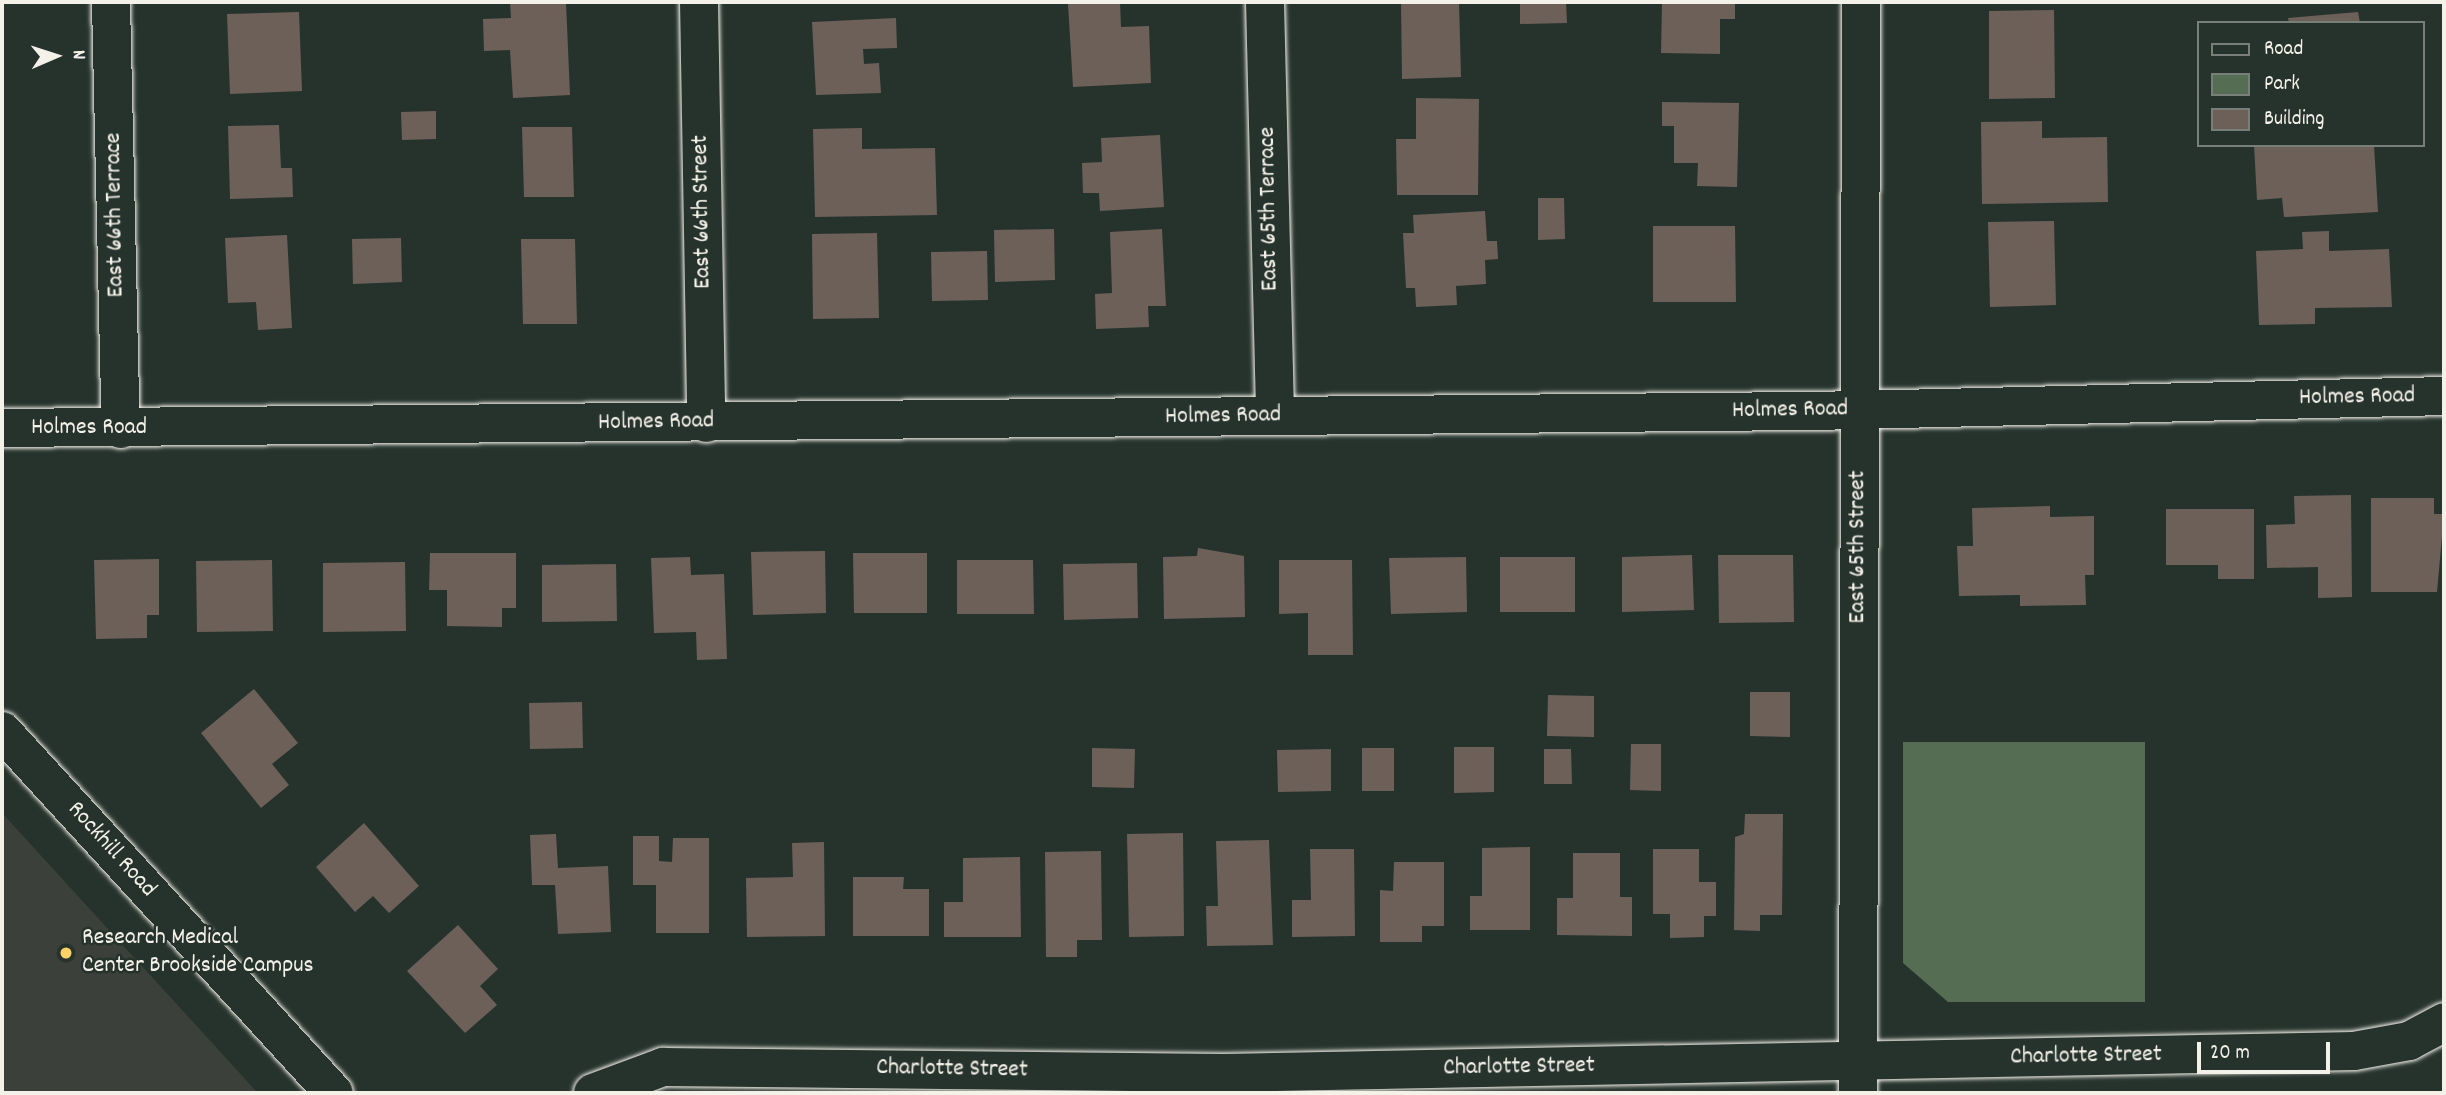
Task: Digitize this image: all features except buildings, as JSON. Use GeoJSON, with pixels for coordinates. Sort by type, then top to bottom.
{"type":"FeatureCollection","features":[{"type":"Feature","properties":{"kind":"street","name":"East 66th Terrace"},"geometry":{"type":"LineString","coordinates":[[111,2],[121,429]]}},
{"type":"Feature","properties":{"kind":"street","name":"East 66th Street"},"geometry":{"type":"LineString","coordinates":[[699,2],[706,423]]}},
{"type":"Feature","properties":{"kind":"street","name":"East 65th Terrace"},"geometry":{"type":"LineString","coordinates":[[1265,2],[1275,416]]}},
{"type":"Feature","properties":{"kind":"street","name":"East 65th Street"},"geometry":{"type":"LineString","coordinates":[[1858,1078],[1861,2]]}},
{"type":"Feature","properties":{"kind":"street","name":"Holmes Road"},"geometry":{"type":"LineString","coordinates":[[2,428],[121,429],[1859,410],[2444,396]]}},
{"type":"Feature","properties":{"kind":"street","name":"Rockhill Road"},"geometry":{"type":"LineString","coordinates":[[2,731],[334,1093]]}},
{"type":"Feature","properties":{"kind":"street","name":"Charlotte Street"},"geometry":{"type":"LineString","coordinates":[[593,1093],[663,1067],[1858,1078],[2354,1051],[2409,1041],[2444,1022]]}},
{"type":"Feature","properties":{"kind":"shaded area","name":"Research Medical Center Brookside Campus"},"geometry":{"type":"Polygon","coordinates":[[[2,813],[257,1092],[258,1093],[2,1093],[2,813]]]}},
{"type":"Feature","properties":{"kind":"green space"},"geometry":{"type":"Polygon","coordinates":[[[1903,742],[2145,742],[2145,1002],[1948,1002],[1903,963],[1903,742]]]}},
{"type":"Feature","properties":{"kind":"place","name":"Research Medical Center Brookside Campus"},"geometry":{"type":"Point","coordinates":[66,953]}}]}
